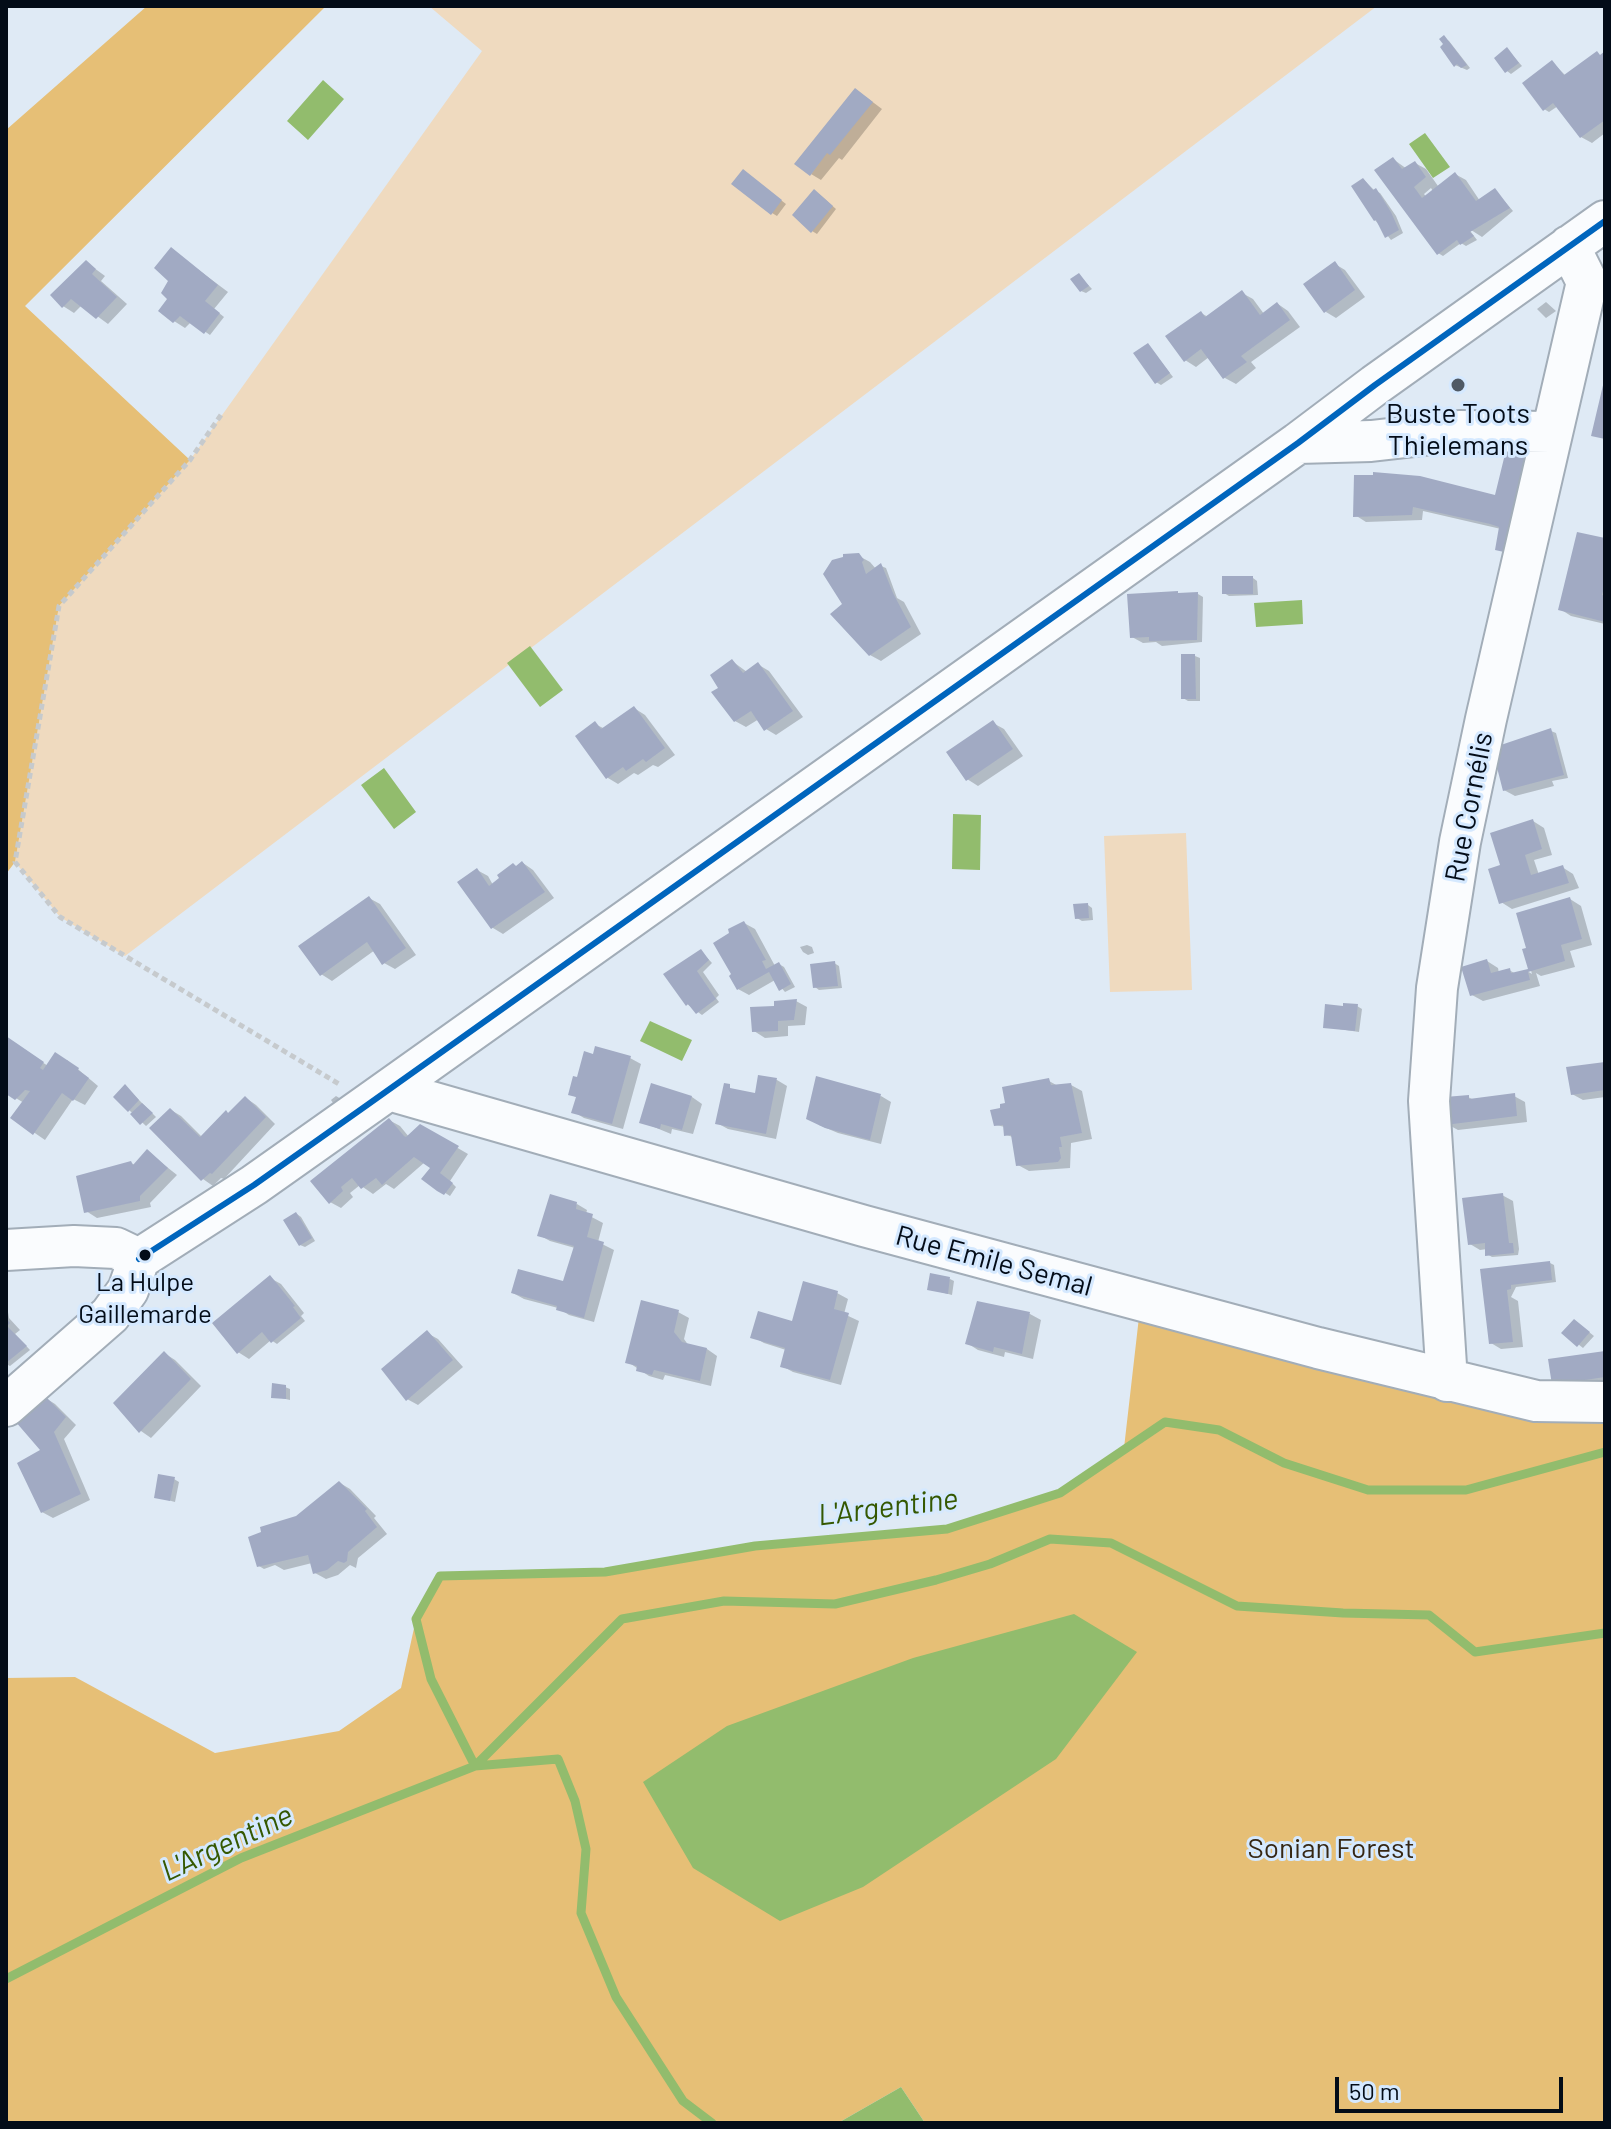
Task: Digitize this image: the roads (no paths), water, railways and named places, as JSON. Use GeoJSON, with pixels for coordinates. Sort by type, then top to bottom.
{"type":"FeatureCollection","features":[{"type":"Feature","properties":{"kind":"street"},"geometry":{"type":"LineString","coordinates":[[6,1406],[110,1315],[128,1290],[139,1259],[254,1185],[380,1096],[1605,221]]}},
{"type":"Feature","properties":{"kind":"street","name":"Rue Cornélis"},"geometry":{"type":"LineString","coordinates":[[1447,1381],[1429,1101],[1437,988],[1460,842],[1550,432],[1569,366],[1587,282],[1569,246]]}},
{"type":"Feature","properties":{"kind":"street"},"geometry":{"type":"LineString","coordinates":[[1298,443],[1371,441],[1459,431],[1550,432]]}},
{"type":"Feature","properties":{"kind":"street","name":"Rue Emile Semal"},"geometry":{"type":"LineString","coordinates":[[380,1096],[1447,1381],[1536,1401],[1605,1402]]}},
{"type":"Feature","properties":{"kind":"street"},"geometry":{"type":"LineString","coordinates":[[6,1250],[74,1246],[116,1248],[139,1259]]}},
{"type":"Feature","properties":{"kind":"waterway","name":"L'Argentine"},"geometry":{"type":"LineString","coordinates":[[712,2123],[683,2101],[616,1997],[581,1913],[586,1849],[575,1801],[558,1759],[475,1766],[431,1679],[416,1619],[440,1576],[605,1572],[755,1546],[947,1529],[1060,1493],[1165,1422],[1219,1430],[1284,1463],[1368,1490],[1466,1490],[1605,1452]]}},
{"type":"Feature","properties":{"kind":"waterway","name":"L'Argentine"},"geometry":{"type":"LineString","coordinates":[[6,1979],[241,1858],[475,1766],[622,1619],[724,1601],[835,1604],[990,1564],[1050,1539],[1111,1543],[1237,1606],[1429,1615],[1475,1652],[1605,1633]]}},
{"type":"Feature","properties":{"kind":"place","name":"Buste Toots Thielemans"},"geometry":{"type":"Point","coordinates":[1458,385]}},
{"type":"Feature","properties":{"kind":"place","name":"La Hulpe Gaillemarde"},"geometry":{"type":"Point","coordinates":[145,1255]}},
{"type":"Feature","properties":{"kind":"park label","name":"Sonian Forest"},"geometry":{"type":"Point","coordinates":[1331,1849]}}]}
